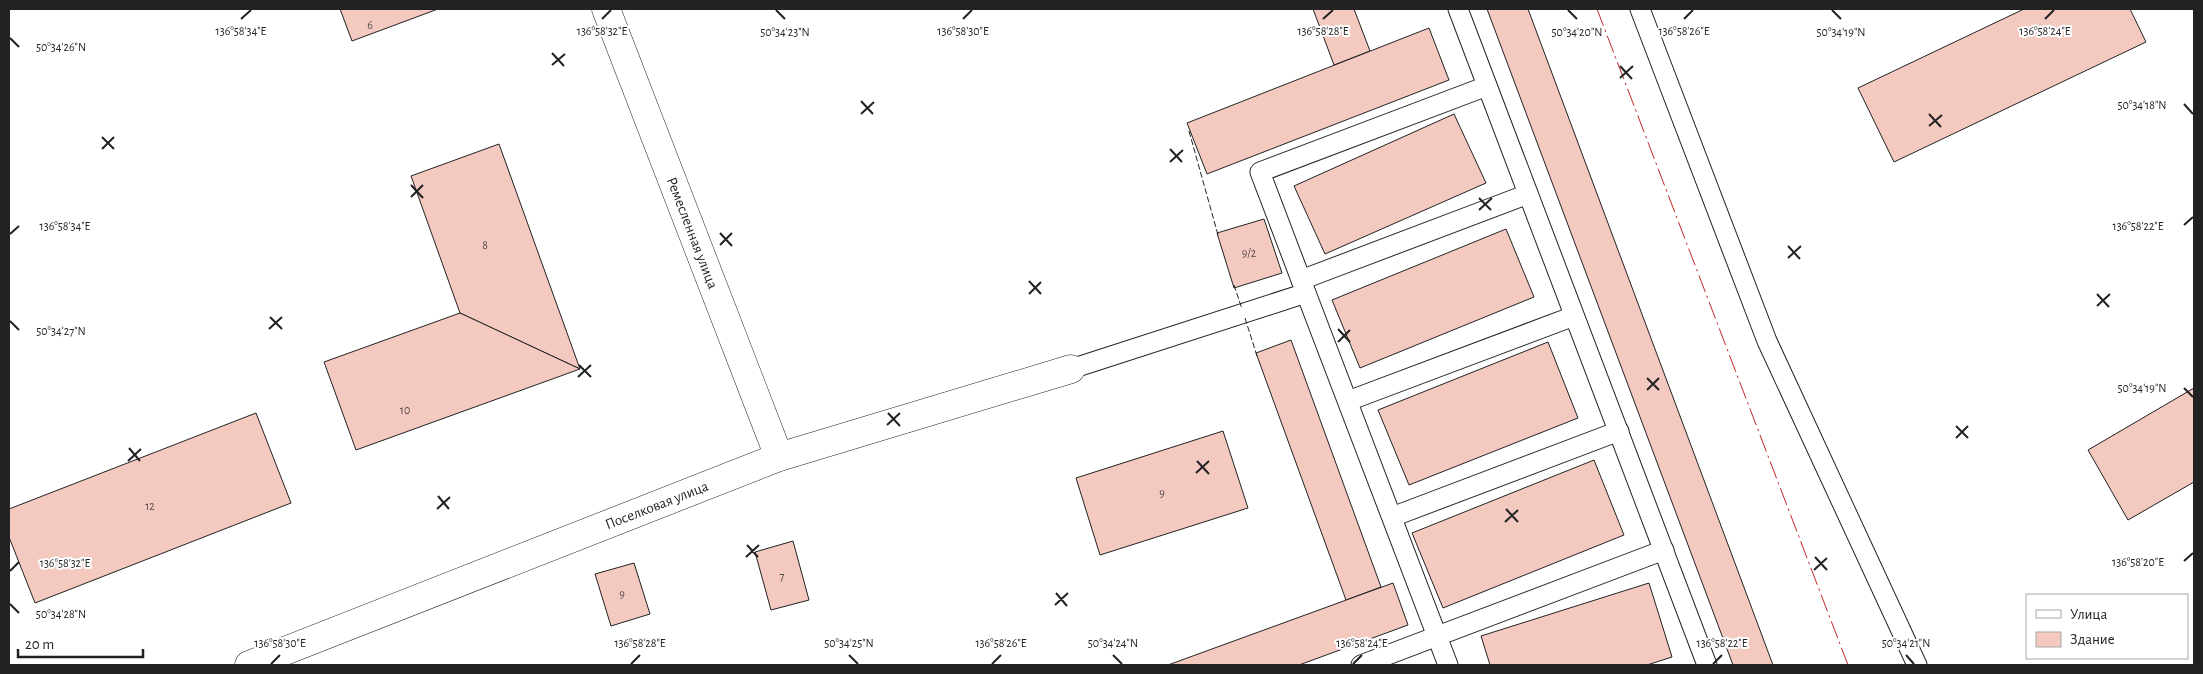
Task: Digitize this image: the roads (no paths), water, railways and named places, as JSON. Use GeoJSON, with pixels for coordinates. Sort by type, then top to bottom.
{"type":"FeatureCollection","features":[{"type":"Feature","properties":{"kind":"street","name":"Ремесленная улица"},"geometry":{"type":"LineString","coordinates":[[606,9],[779,457]]}},
{"type":"Feature","properties":{"kind":"street","name":"Поселковая улица"},"geometry":{"type":"LineString","coordinates":[[249,665],[779,457],[1071,369]]}},
{"type":"Feature","properties":{"kind":"lane"},"geometry":{"type":"LineString","coordinates":[[1458,9],[1707,665]]}},
{"type":"Feature","properties":{"kind":"lane"},"geometry":{"type":"LineString","coordinates":[[1640,9],[1767,341],[1917,665]]}},
{"type":"Feature","properties":{"kind":"lane"},"geometry":{"type":"LineString","coordinates":[[1448,665],[1260,172],[1487,86]]}},
{"type":"Feature","properties":{"kind":"lane"},"geometry":{"type":"LineString","coordinates":[[1071,369],[1304,286],[1528,194]]}},
{"type":"Feature","properties":{"kind":"lane"},"geometry":{"type":"LineString","coordinates":[[1348,401],[1574,316]]}},
{"type":"Feature","properties":{"kind":"lane"},"geometry":{"type":"LineString","coordinates":[[1392,517],[1619,431]]}},
{"type":"Feature","properties":{"kind":"lane"},"geometry":{"type":"LineString","coordinates":[[1361,665],[1664,550]]}}]}
